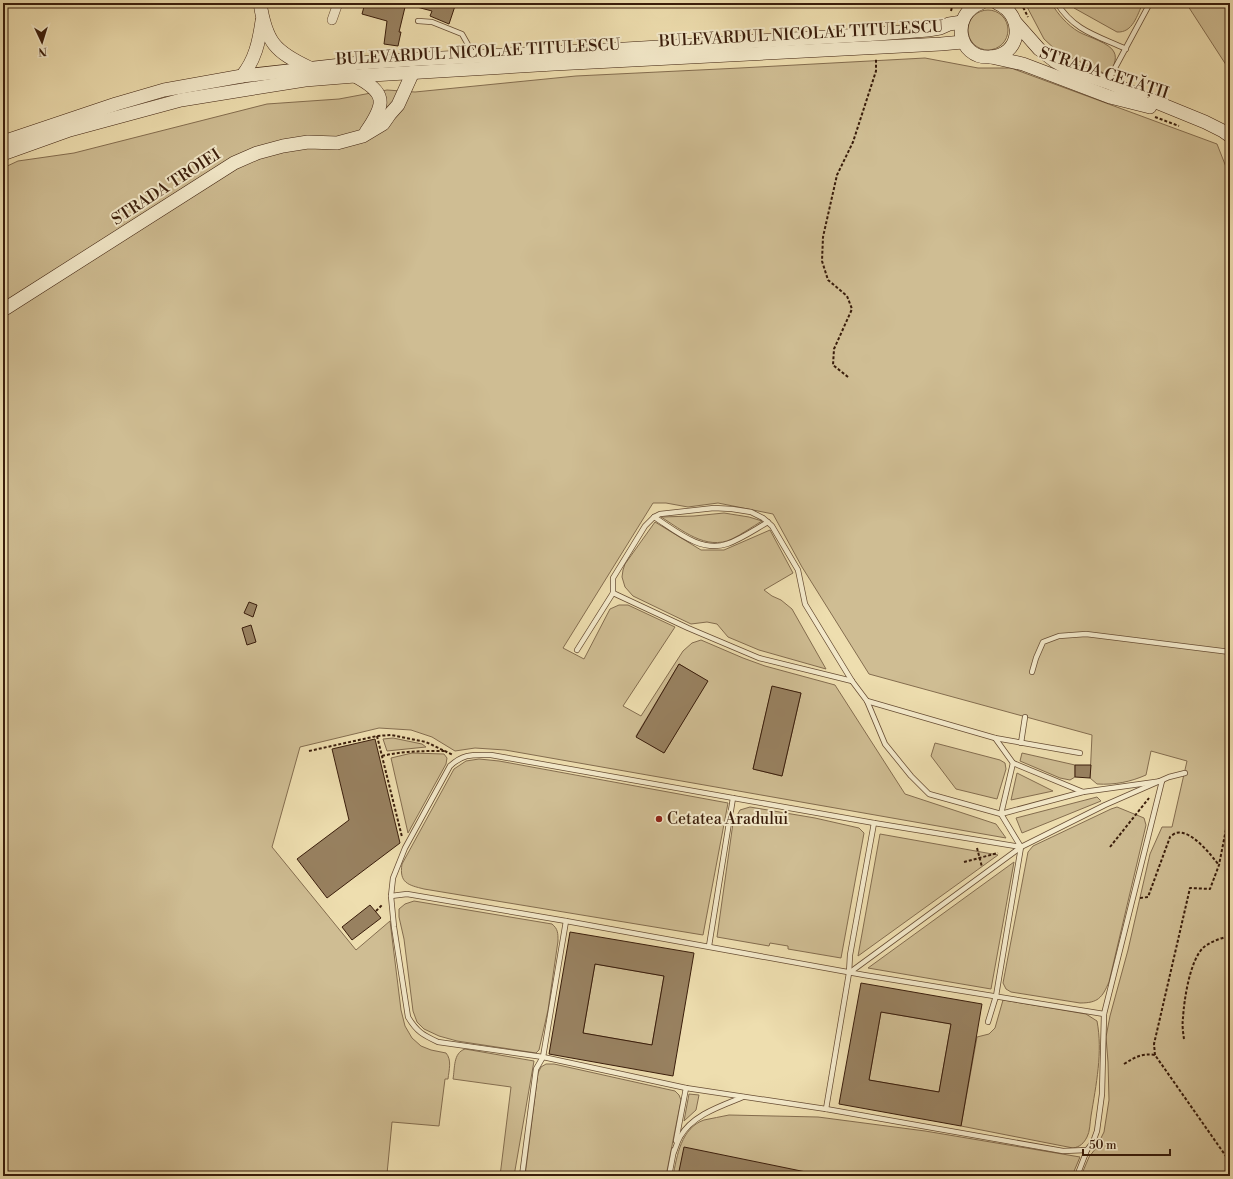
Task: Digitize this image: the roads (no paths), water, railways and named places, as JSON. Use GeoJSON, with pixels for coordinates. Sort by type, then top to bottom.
{"type":"FeatureCollection","features":[{"type":"Feature","properties":{"kind":"main road"},"geometry":{"type":"LineString","coordinates":[[242,76],[249,68],[257,51],[262,21],[260,3]]}},
{"type":"Feature","properties":{"kind":"main road"},"geometry":{"type":"LineString","coordinates":[[963,42],[961,32],[962,22],[967,7],[981,3]]}},
{"type":"Feature","properties":{"kind":"main road","name":"STRADA CETĂȚII"},"geometry":{"type":"LineString","coordinates":[[997,3],[1009,10],[1016,23],[1039,49],[1068,69],[1102,85],[1205,122],[1230,136]]}},
{"type":"Feature","properties":{"kind":"main road"},"geometry":{"type":"LineString","coordinates":[[262,21],[276,48],[295,61],[310,68]]}},
{"type":"Feature","properties":{"kind":"main road","name":"BULEVARDUL NICOLAE TITULESCU"},"geometry":{"type":"LineString","coordinates":[[3,142],[116,104],[164,90],[242,76],[310,68],[421,59],[648,48],[878,34],[928,30],[962,22]]}},
{"type":"Feature","properties":{"kind":"main road"},"geometry":{"type":"LineString","coordinates":[[992,57],[1004,53],[1010,48],[1016,36],[1016,23]]}},
{"type":"Feature","properties":{"kind":"main road","name":"STRADA CETĂȚII"},"geometry":{"type":"LineString","coordinates":[[963,42],[969,50],[977,55],[1023,64],[1110,97],[1205,122]]}},
{"type":"Feature","properties":{"kind":"main road","name":"BULEVARDUL NICOLAE TITULESCU"},"geometry":{"type":"LineString","coordinates":[[3,154],[70,130],[181,100],[305,80],[413,72],[655,58],[963,42]]}},
{"type":"Feature","properties":{"kind":"main road","name":"STRADA TROIEI"},"geometry":{"type":"LineString","coordinates":[[3,310],[234,163],[257,153],[283,146],[308,142],[337,143],[363,136],[383,124],[398,105],[413,72]]}},
{"type":"Feature","properties":{"kind":"main road"},"geometry":{"type":"LineString","coordinates":[[355,76],[374,88],[381,101],[379,112],[363,136]]}},
{"type":"Feature","properties":{"kind":"street"},"geometry":{"type":"LineString","coordinates":[[332,20],[338,3]]}},
{"type":"Feature","properties":{"kind":"lane"},"geometry":{"type":"LineString","coordinates":[[1057,3],[1072,22],[1080,28],[1126,49]]}},
{"type":"Feature","properties":{"kind":"lane"},"geometry":{"type":"LineString","coordinates":[[1038,70],[1054,71],[1102,85],[1126,49],[1150,3]]}},
{"type":"Feature","properties":{"kind":"lane"},"geometry":{"type":"LineString","coordinates":[[418,21],[432,22],[462,34],[471,50]]}},
{"type":"Feature","properties":{"kind":"lane"},"geometry":{"type":"LineString","coordinates":[[577,650],[613,593],[614,578],[645,526],[654,517],[660,514],[714,508],[751,512],[763,518],[772,526],[798,570],[805,604],[852,681],[867,701],[885,744],[911,776],[929,794],[1001,814],[1083,792],[1162,781]]}},
{"type":"Feature","properties":{"kind":"lane"},"geometry":{"type":"LineString","coordinates":[[654,517],[692,541],[702,545],[714,547],[725,545],[736,540],[768,522]]}},
{"type":"Feature","properties":{"kind":"lane"},"geometry":{"type":"LineString","coordinates":[[613,593],[688,628],[759,658],[852,681]]}},
{"type":"Feature","properties":{"kind":"lane"},"geometry":{"type":"LineString","coordinates":[[1032,672],[1043,642],[1059,636],[1086,634],[1230,652]]}},
{"type":"Feature","properties":{"kind":"lane"},"geometry":{"type":"LineString","coordinates":[[867,701],[995,738],[1080,753]]}},
{"type":"Feature","properties":{"kind":"lane"},"geometry":{"type":"LineString","coordinates":[[1022,743],[1025,717]]}},
{"type":"Feature","properties":{"kind":"lane"},"geometry":{"type":"LineString","coordinates":[[995,738],[1014,763],[1083,792]]}},
{"type":"Feature","properties":{"kind":"lane"},"geometry":{"type":"LineString","coordinates":[[1020,847],[874,823],[491,755],[472,755],[459,758],[450,766],[405,848],[392,878],[391,896],[394,927],[408,1017],[415,1028],[438,1042],[543,1057],[686,1088],[826,1109],[1063,1151],[1087,1150]]}},
{"type":"Feature","properties":{"kind":"lane"},"geometry":{"type":"LineString","coordinates":[[988,1022],[996,996],[1020,847],[1001,814],[1014,763]]}},
{"type":"Feature","properties":{"kind":"lane"},"geometry":{"type":"LineString","coordinates":[[849,973],[1020,847],[1106,805],[1162,781],[1185,773]]}},
{"type":"Feature","properties":{"kind":"lane"},"geometry":{"type":"LineString","coordinates":[[1077,1176],[1087,1150],[1093,1142],[1097,1131],[1102,1094],[1104,1014],[1162,781]]}},
{"type":"Feature","properties":{"kind":"lane"},"geometry":{"type":"LineString","coordinates":[[709,946],[733,798]]}},
{"type":"Feature","properties":{"kind":"lane"},"geometry":{"type":"LineString","coordinates":[[826,1109],[849,973],[850,955],[874,823]]}},
{"type":"Feature","properties":{"kind":"lane"},"geometry":{"type":"LineString","coordinates":[[391,896],[407,894],[709,946],[849,973],[1104,1014]]}},
{"type":"Feature","properties":{"kind":"lane"},"geometry":{"type":"LineString","coordinates":[[522,1176],[536,1069],[543,1057],[566,921]]}},
{"type":"Feature","properties":{"kind":"lane"},"geometry":{"type":"LineString","coordinates":[[669,1176],[686,1088]]}},
{"type":"Feature","properties":{"kind":"lane"},"geometry":{"type":"LineString","coordinates":[[674,1152],[680,1136],[697,1119],[714,1109],[743,1096]]}},
{"type":"Feature","properties":{"kind":"place","name":"Cetatea Aradului"},"geometry":{"type":"Point","coordinates":[659,819]}}]}
